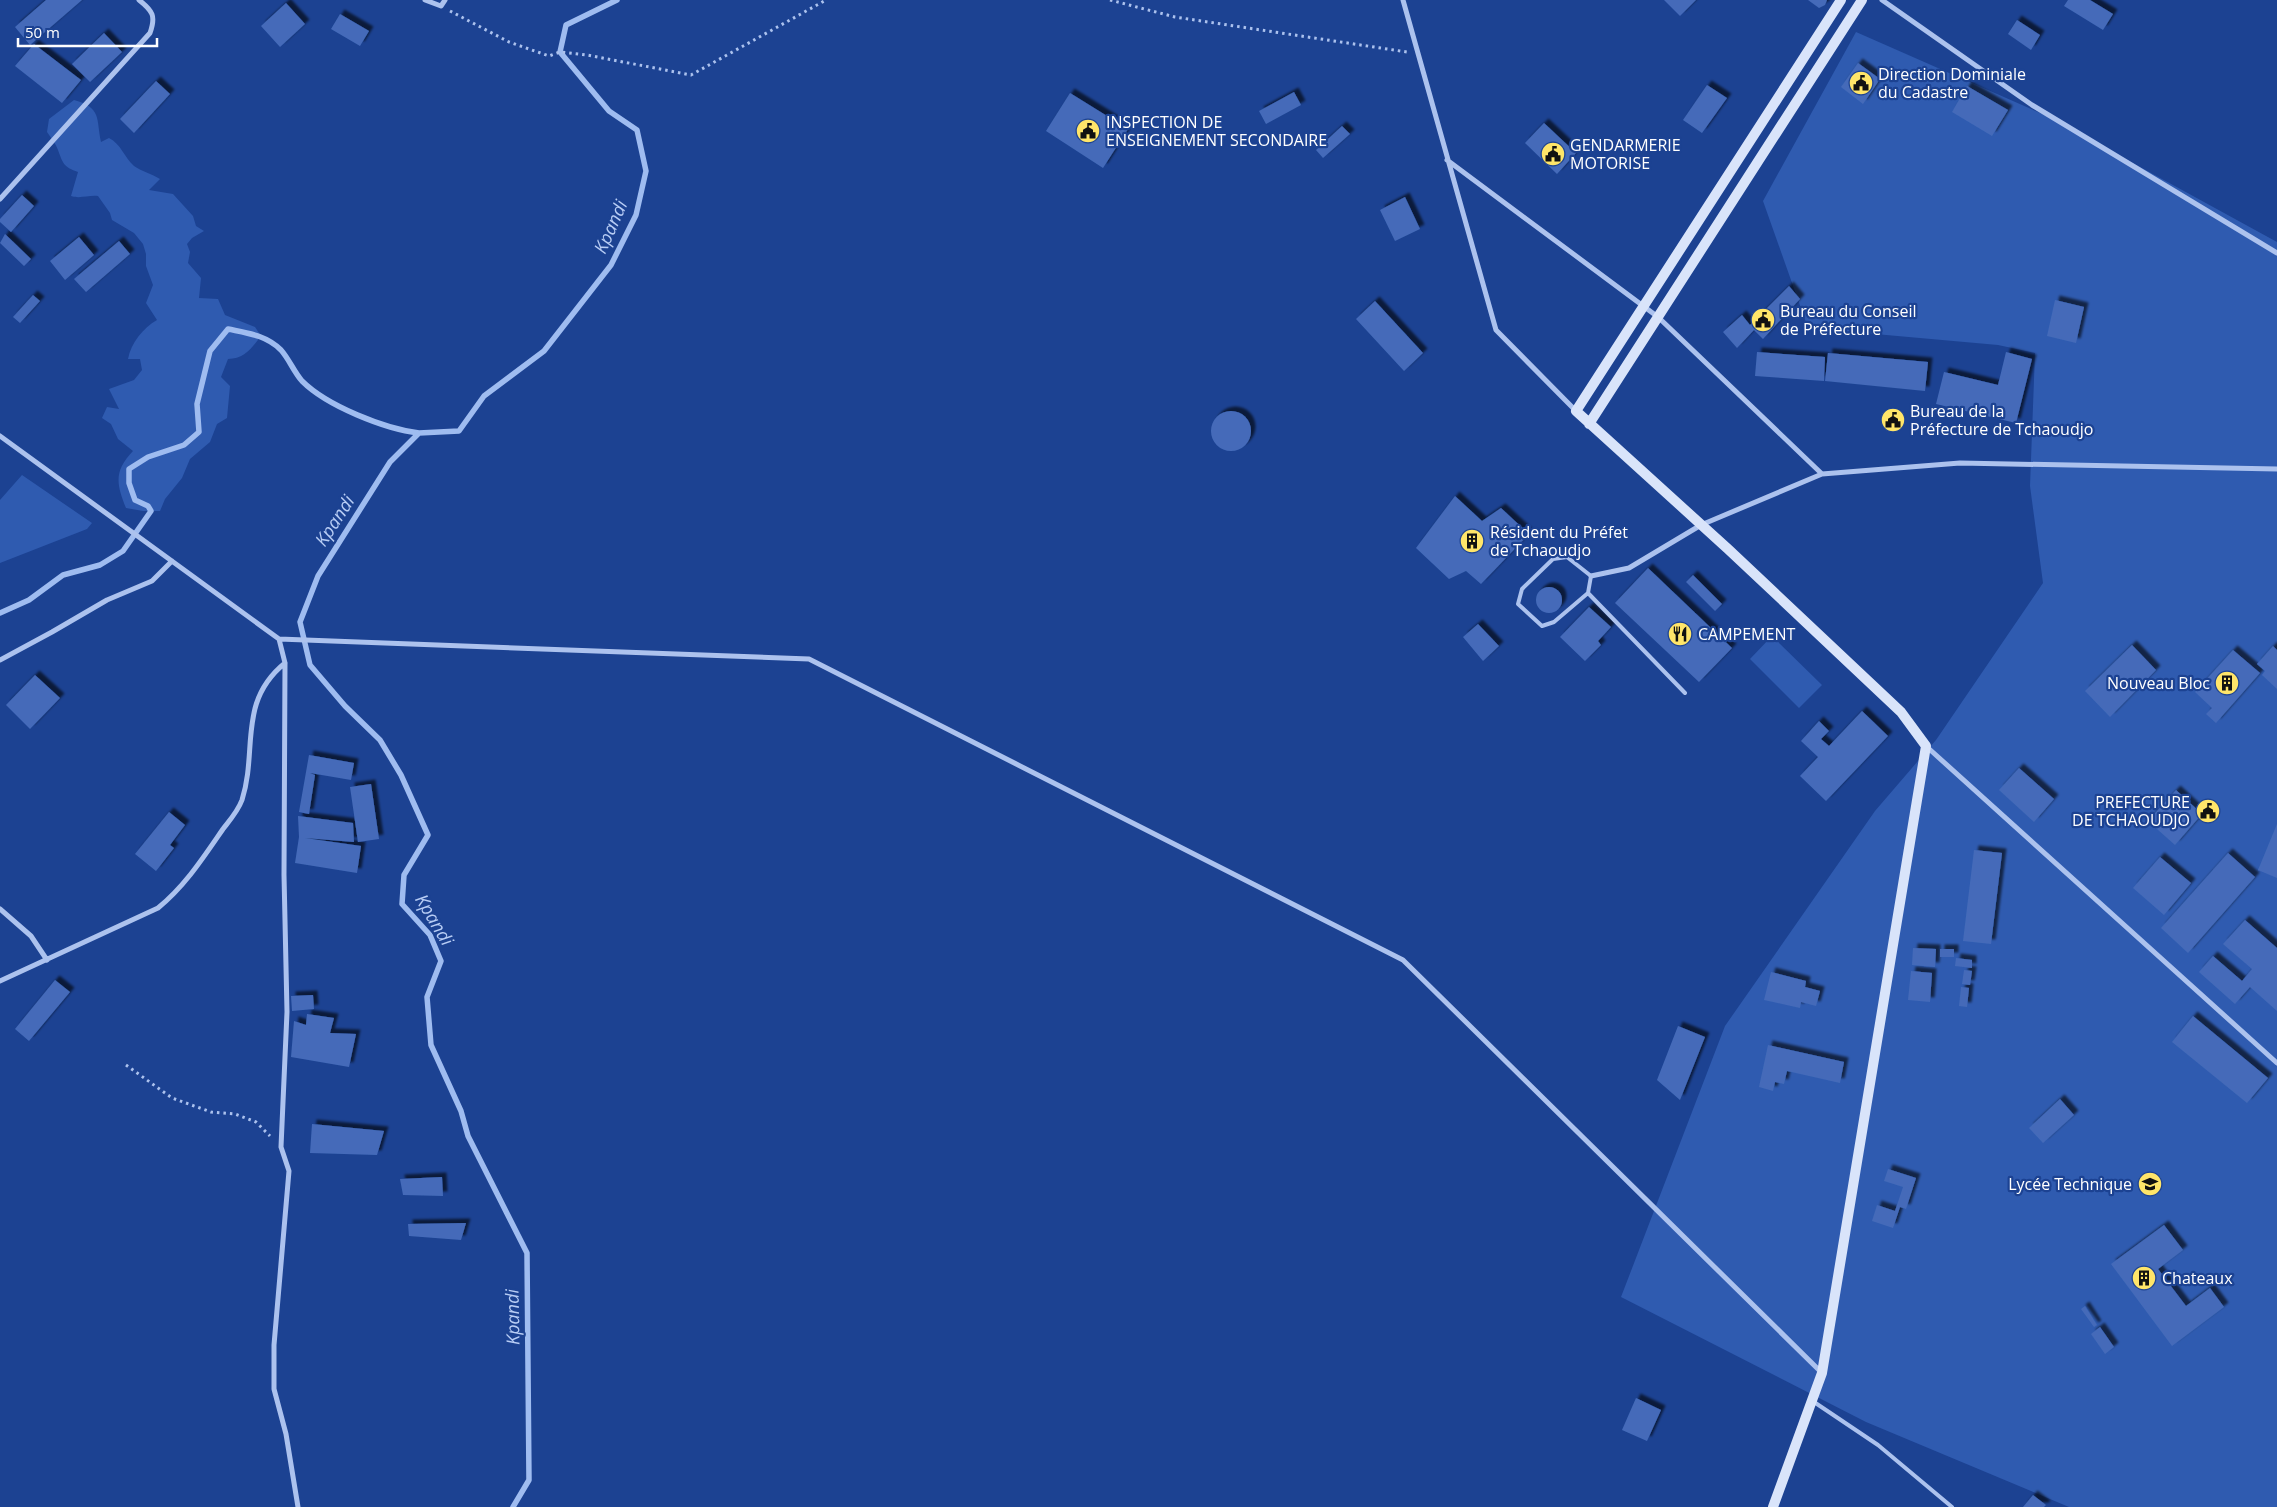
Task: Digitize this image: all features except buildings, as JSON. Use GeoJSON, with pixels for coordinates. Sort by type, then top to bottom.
{"type":"FeatureCollection","features":[{"type":"Feature","properties":{"kind":"main road"},"geometry":{"type":"LineString","coordinates":[[1773,1507],[1822,1373],[1926,746],[1901,712],[1576,411],[1841,0]]}},
{"type":"Feature","properties":{"kind":"main road"},"geometry":{"type":"LineString","coordinates":[[1589,424],[1862,0]]}},
{"type":"Feature","properties":{"kind":"street"},"geometry":{"type":"LineString","coordinates":[[0,199],[150,33],[154,20],[152,11],[139,0]]}},
{"type":"Feature","properties":{"kind":"street"},"geometry":{"type":"LineString","coordinates":[[425,0],[441,6],[445,0]]}},
{"type":"Feature","properties":{"kind":"street"},"geometry":{"type":"LineString","coordinates":[[1403,0],[1496,330],[1576,411]]}},
{"type":"Feature","properties":{"kind":"street"},"geometry":{"type":"LineString","coordinates":[[1882,0],[2032,105],[2277,253]]}},
{"type":"Feature","properties":{"kind":"street"},"geometry":{"type":"LineString","coordinates":[[1447,160],[1658,317],[1822,474]]}},
{"type":"Feature","properties":{"kind":"street"},"geometry":{"type":"LineString","coordinates":[[0,436],[279,639],[809,659],[1403,960],[1822,1373]]}},
{"type":"Feature","properties":{"kind":"street"},"geometry":{"type":"LineString","coordinates":[[1591,576],[1629,568],[1701,525],[1822,474],[1960,464],[2277,469]]}},
{"type":"Feature","properties":{"kind":"street"},"geometry":{"type":"LineString","coordinates":[[0,660],[106,600],[152,581],[172,561]]}},
{"type":"Feature","properties":{"kind":"street"},"geometry":{"type":"LineString","coordinates":[[279,639],[285,663],[284,876],[287,1012],[281,1147],[289,1171],[274,1346],[274,1389],[286,1434],[298,1507]]}},
{"type":"Feature","properties":{"kind":"street"},"geometry":{"type":"LineString","coordinates":[[0,982],[158,908],[192,874],[241,802],[257,699],[272,673],[285,663]]}},
{"type":"Feature","properties":{"kind":"street"},"geometry":{"type":"LineString","coordinates":[[1926,746],[2277,1063]]}},
{"type":"Feature","properties":{"kind":"street"},"geometry":{"type":"LineString","coordinates":[[0,909],[31,936],[47,960]]}},
{"type":"Feature","properties":{"kind":"lane"},"geometry":{"type":"LineString","coordinates":[[1567,557],[1591,576],[1588,593],[1554,622],[1542,626],[1518,604],[1522,589],[1552,559],[1567,557]]}},
{"type":"Feature","properties":{"kind":"lane"},"geometry":{"type":"LineString","coordinates":[[1588,593],[1685,693]]}},
{"type":"Feature","properties":{"kind":"lane"},"geometry":{"type":"LineString","coordinates":[[1812,1401],[1831,1411],[1878,1445],[1952,1507]]}},
{"type":"Feature","properties":{"kind":"path"},"geometry":{"type":"LineString","coordinates":[[441,6],[509,42],[549,56],[560,52],[586,55],[691,75],[826,0]]}},
{"type":"Feature","properties":{"kind":"path"},"geometry":{"type":"LineString","coordinates":[[1110,0],[1176,18],[1418,53]]}},
{"type":"Feature","properties":{"kind":"path"},"geometry":{"type":"LineString","coordinates":[[126,1065],[172,1098],[211,1112],[235,1114],[256,1122],[281,1147]]}},
{"type":"Feature","properties":{"kind":"shaded area"},"geometry":{"type":"Polygon","coordinates":[[[1856,32],[2047,116],[2277,242],[2277,1507],[2069,1507],[1866,1422],[1621,1297],[1725,1026],[1875,811],[1936,740],[2043,583],[2030,486],[2035,353],[1998,345],[1808,328],[1763,201],[1856,32]]]}},
{"type":"Feature","properties":{"kind":"shaded area"},"geometry":{"type":"Polygon","coordinates":[[[74,100],[94,110],[98,120],[101,142],[109,138],[120,147],[134,166],[160,179],[149,190],[173,194],[193,216],[196,226],[204,231],[192,238],[187,244],[190,252],[188,263],[201,278],[199,298],[218,299],[225,315],[255,327],[261,336],[251,349],[243,355],[234,359],[228,359],[221,377],[230,386],[227,418],[217,424],[210,442],[190,459],[182,478],[165,499],[160,511],[126,508],[120,491],[119,478],[122,465],[133,451],[118,439],[111,424],[102,418],[107,407],[119,409],[109,389],[134,380],[142,370],[140,359],[128,359],[138,336],[157,320],[146,303],[153,285],[146,266],[146,254],[143,244],[134,233],[112,220],[110,213],[98,196],[71,196],[78,172],[70,168],[61,159],[56,146],[47,132],[49,119],[74,100]]]}},
{"type":"Feature","properties":{"kind":"shaded area"},"geometry":{"type":"Polygon","coordinates":[[[22,475],[92,523],[87,529],[0,563],[0,500],[22,475]]]}},
{"type":"Feature","properties":{"kind":"shaded area"},"geometry":{"type":"Polygon","coordinates":[[[1772,636],[1822,685],[1799,708],[1750,659],[1772,636]]]}},
{"type":"Feature","properties":{"kind":"waterway","name":"Kpandi"},"geometry":{"type":"LineString","coordinates":[[513,1507],[529,1480],[527,1253],[468,1136],[461,1111],[431,1045],[427,997],[441,961],[430,935],[402,904],[404,875],[428,835],[401,775],[380,740],[345,706],[310,665],[300,622],[318,576],[390,462],[419,433],[459,431],[484,396],[544,351],[611,265],[636,215],[646,171],[637,130],[609,111],[560,52],[566,25],[617,0]]}},
{"type":"Feature","properties":{"kind":"waterway","name":"Kpandi"},"geometry":{"type":"LineString","coordinates":[[0,613],[29,600],[63,575],[100,565],[123,551],[151,511],[148,506],[135,500],[129,483],[129,469],[148,457],[184,445],[199,432],[197,404],[210,351],[228,329],[256,335],[275,345],[281,350],[302,381],[326,399],[357,415],[390,427],[419,433]]}},
{"type":"Feature","properties":{"kind":"place","name":"Direction Dominiale du Cadastre"},"geometry":{"type":"Point","coordinates":[1861,83]}},
{"type":"Feature","properties":{"kind":"place","name":"INSPECTION DE ENSEIGNEMENT SECONDAIRE"},"geometry":{"type":"Point","coordinates":[1088,131]}},
{"type":"Feature","properties":{"kind":"place","name":"GENDARMERIE MOTORISE"},"geometry":{"type":"Point","coordinates":[1553,154]}},
{"type":"Feature","properties":{"kind":"place","name":"Bureau du Conseil de Préfecture"},"geometry":{"type":"Point","coordinates":[1763,320]}},
{"type":"Feature","properties":{"kind":"place","name":"Bureau de la Préfecture de Tchaoudjo"},"geometry":{"type":"Point","coordinates":[1893,420]}},
{"type":"Feature","properties":{"kind":"place","name":"Résident du Préfet de Tchaoudjo"},"geometry":{"type":"Point","coordinates":[1472,541]}},
{"type":"Feature","properties":{"kind":"place","name":"CAMPEMENT"},"geometry":{"type":"Point","coordinates":[1680,634]}},
{"type":"Feature","properties":{"kind":"place","name":"Nouveau Bloc"},"geometry":{"type":"Point","coordinates":[2227,683]}},
{"type":"Feature","properties":{"kind":"place","name":"PREFECTURE DE TCHAOUDJO"},"geometry":{"type":"Point","coordinates":[2208,811]}},
{"type":"Feature","properties":{"kind":"place","name":"Lycée Technique"},"geometry":{"type":"Point","coordinates":[2150,1184]}},
{"type":"Feature","properties":{"kind":"place","name":"Chateaux"},"geometry":{"type":"Point","coordinates":[2144,1278]}}]}
